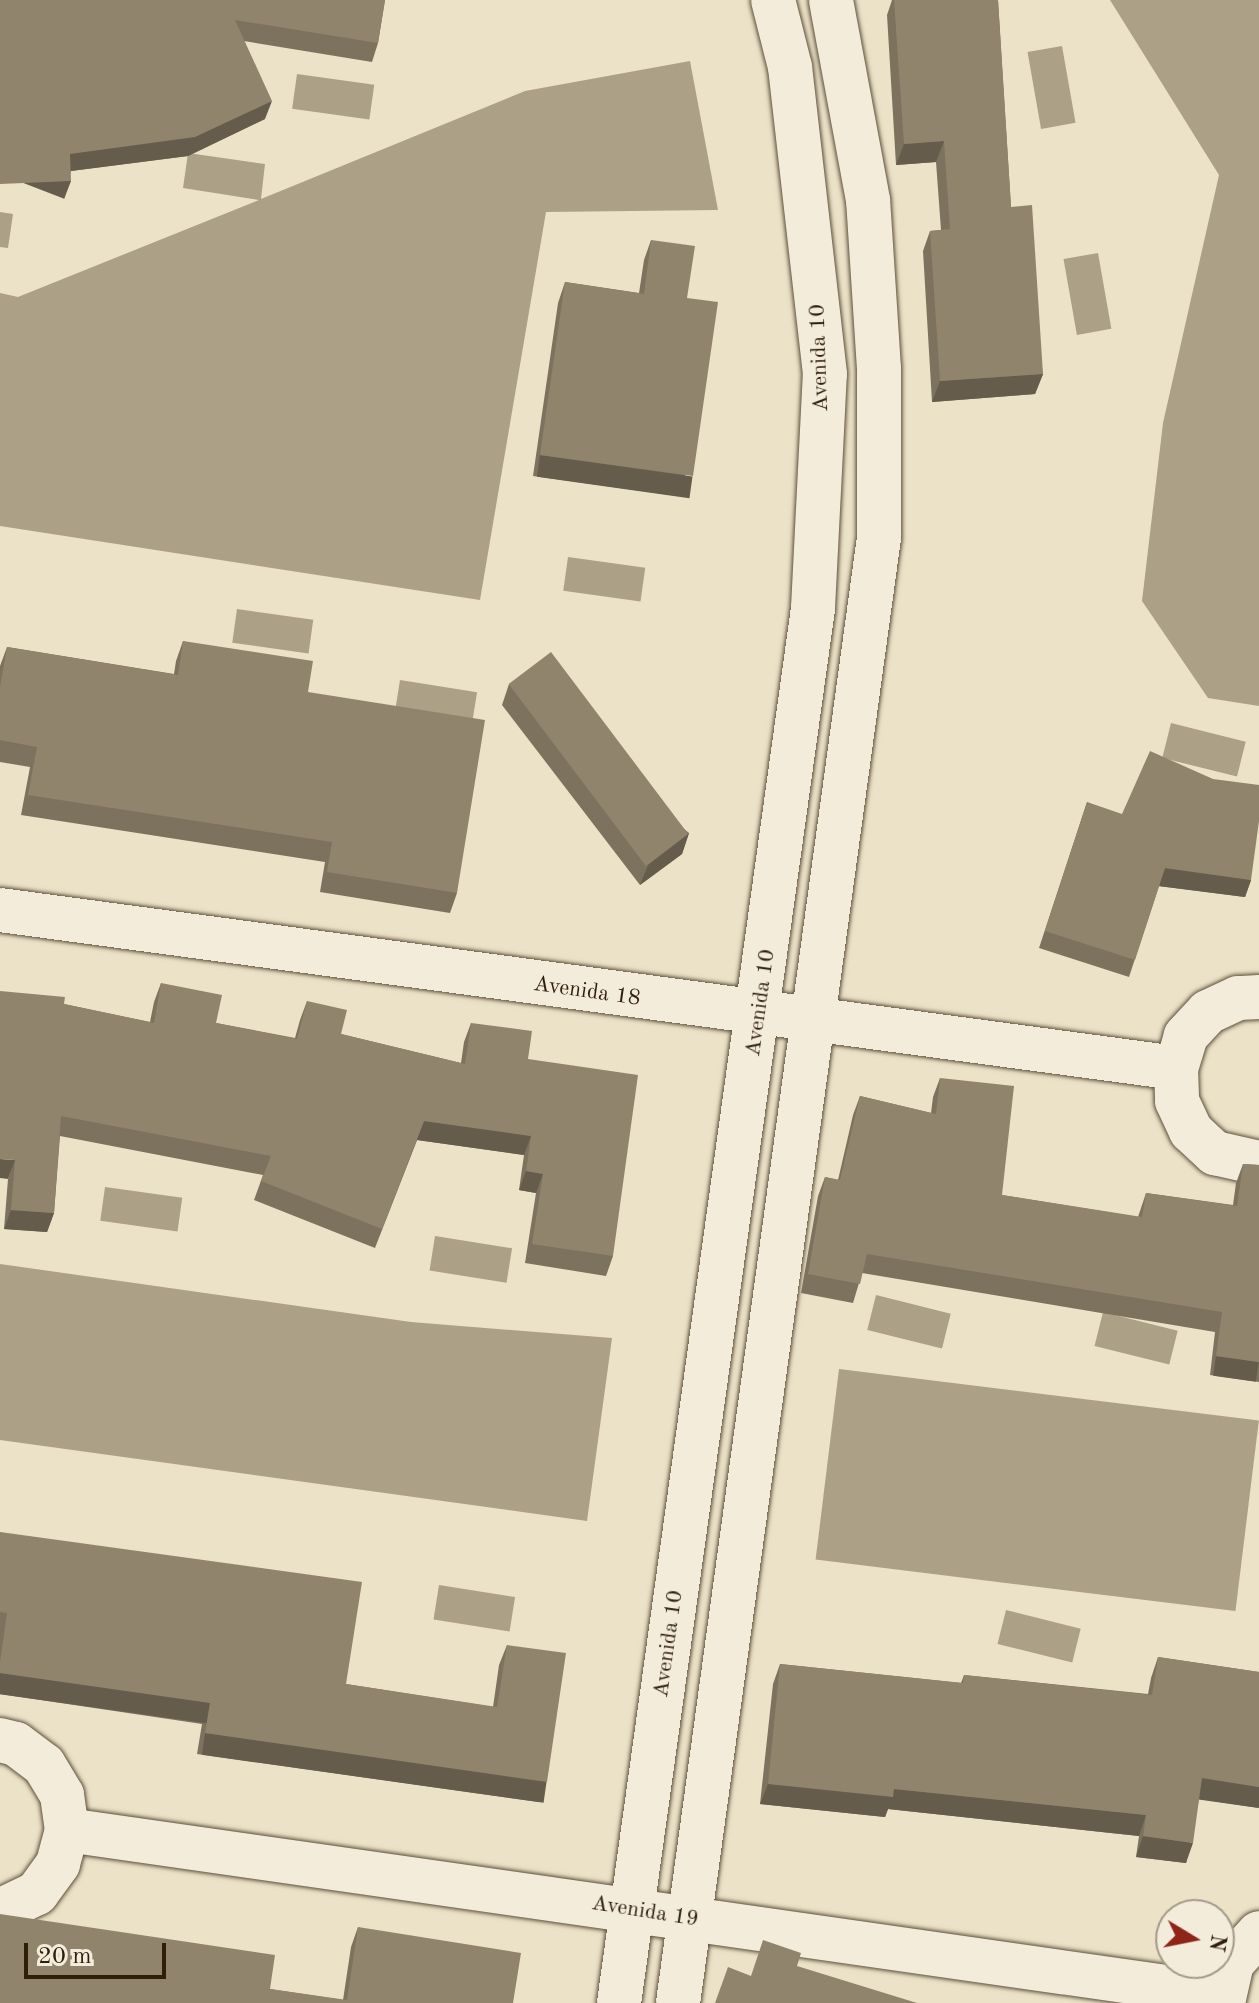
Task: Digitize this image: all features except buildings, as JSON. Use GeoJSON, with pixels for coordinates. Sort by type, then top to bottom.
{"type":"FeatureCollection","features":[{"type":"Feature","properties":{"kind":"street","name":"Avenida 10"},"geometry":{"type":"LineString","coordinates":[[619,2003],[760,1015],[813,608],[825,374],[790,67],[773,0]]}},
{"type":"Feature","properties":{"kind":"street"},"geometry":{"type":"LineString","coordinates":[[678,2003],[815,1023],[879,537],[879,369],[868,200],[844,57],[831,0]]}},
{"type":"Feature","properties":{"kind":"street"},"geometry":{"type":"LineString","coordinates":[[790,67],[844,57]]}},
{"type":"Feature","properties":{"kind":"street","name":"Avenida 18"},"geometry":{"type":"LineString","coordinates":[[0,910],[815,1023],[1176,1068]]}},
{"type":"Feature","properties":{"kind":"street"},"geometry":{"type":"LineString","coordinates":[[1259,997],[1238,998],[1208,1012],[1186,1036],[1176,1068],[1177,1101],[1191,1131],[1215,1153],[1259,1163]]}},
{"type":"Feature","properties":{"kind":"street"},"geometry":{"type":"LineString","coordinates":[[695,1455],[753,1463]]}},
{"type":"Feature","properties":{"kind":"street"},"geometry":{"type":"LineString","coordinates":[[0,1740],[16,1744],[44,1765],[62,1795],[67,1830],[58,1864],[37,1893],[0,1911]]}},
{"type":"Feature","properties":{"kind":"street","name":"Avenida 19"},"geometry":{"type":"LineString","coordinates":[[67,1830],[631,1909],[1222,1999],[1232,1963],[1259,1933]]}},
{"type":"Feature","properties":{"kind":"shaded area"},"geometry":{"type":"Polygon","coordinates":[[[1110,0],[1259,0],[1259,706],[1208,698],[1142,601],[1163,423],[1219,175],[1110,0]]]}},
{"type":"Feature","properties":{"kind":"shaded area"},"geometry":{"type":"Polygon","coordinates":[[[1062,46],[1076,123],[1041,129],[1028,52],[1062,46]]]}},
{"type":"Feature","properties":{"kind":"shaded area"},"geometry":{"type":"Polygon","coordinates":[[[690,61],[718,210],[546,212],[480,600],[0,526],[0,293],[18,297],[259,200],[183,188],[188,153],[265,164],[261,199],[525,91],[690,61]]]}},
{"type":"Feature","properties":{"kind":"shaded area"},"geometry":{"type":"Polygon","coordinates":[[[297,74],[374,85],[369,120],[292,109],[297,74]]]}},
{"type":"Feature","properties":{"kind":"shaded area"},"geometry":{"type":"Polygon","coordinates":[[[0,212],[13,214],[8,248],[0,247],[0,212]]]}},
{"type":"Feature","properties":{"kind":"shaded area"},"geometry":{"type":"Polygon","coordinates":[[[1098,253],[1111,329],[1077,335],[1064,259],[1098,253]]]}},
{"type":"Feature","properties":{"kind":"shaded area"},"geometry":{"type":"Polygon","coordinates":[[[568,557],[645,568],[641,602],[563,591],[568,557]]]}},
{"type":"Feature","properties":{"kind":"shaded area"},"geometry":{"type":"Polygon","coordinates":[[[237,609],[313,620],[309,653],[232,643],[237,609]]]}},
{"type":"Feature","properties":{"kind":"shaded area"},"geometry":{"type":"Polygon","coordinates":[[[400,680],[477,692],[472,727],[395,715],[400,680]]]}},
{"type":"Feature","properties":{"kind":"shaded area"},"geometry":{"type":"Polygon","coordinates":[[[1171,723],[1246,742],[1237,777],[1162,758],[1171,723]]]}},
{"type":"Feature","properties":{"kind":"shaded area"},"geometry":{"type":"Polygon","coordinates":[[[105,1187],[182,1198],[178,1232],[100,1221],[105,1187]]]}},
{"type":"Feature","properties":{"kind":"shaded area"},"geometry":{"type":"Polygon","coordinates":[[[435,1236],[512,1248],[507,1283],[430,1271],[435,1236]]]}},
{"type":"Feature","properties":{"kind":"shaded area"},"geometry":{"type":"Polygon","coordinates":[[[0,1264],[411,1322],[612,1338],[587,1521],[0,1440],[0,1264]]]}},
{"type":"Feature","properties":{"kind":"shaded area"},"geometry":{"type":"Polygon","coordinates":[[[876,1295],[951,1314],[942,1349],[867,1330],[876,1295]]]}},
{"type":"Feature","properties":{"kind":"shaded area"},"geometry":{"type":"Polygon","coordinates":[[[1103,1312],[1178,1331],[1169,1365],[1095,1346],[1103,1312]]]}},
{"type":"Feature","properties":{"kind":"shaded area"},"geometry":{"type":"Polygon","coordinates":[[[839,1369],[1259,1421],[1235,1611],[816,1560],[839,1369]]]}},
{"type":"Feature","properties":{"kind":"shaded area"},"geometry":{"type":"Polygon","coordinates":[[[439,1585],[515,1597],[510,1632],[434,1620],[439,1585]]]}},
{"type":"Feature","properties":{"kind":"shaded area"},"geometry":{"type":"Polygon","coordinates":[[[1006,1610],[1081,1629],[1072,1663],[998,1644],[1006,1610]]]}}]}
